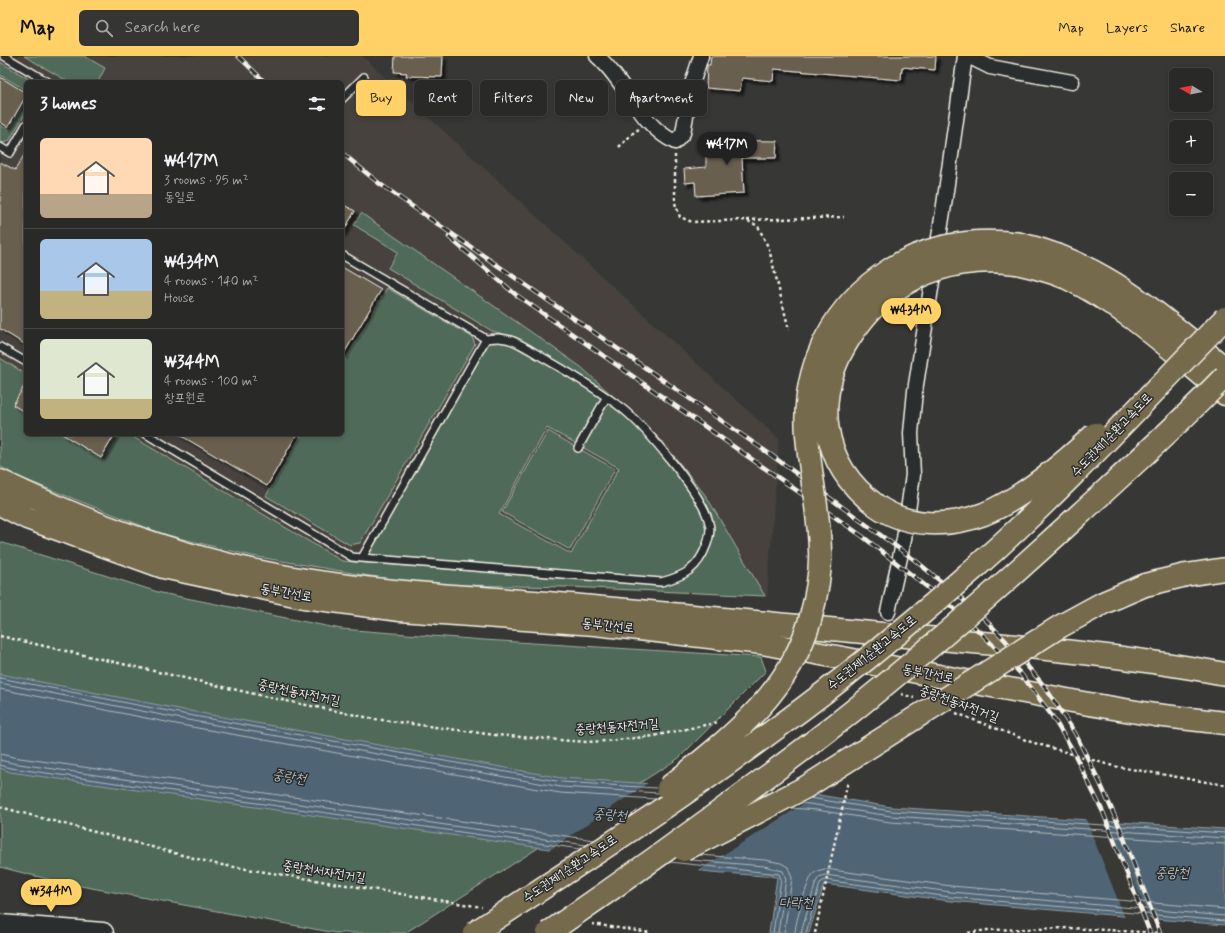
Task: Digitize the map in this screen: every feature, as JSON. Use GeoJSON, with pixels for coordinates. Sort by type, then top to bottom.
{"type":"FeatureCollection","features":[{"type":"Feature","properties":{"kind":"highway"},"geometry":{"type":"LineString","coordinates":[[542,888],[734,734],[769,698],[794,658],[810,620],[820,565],[817,510],[807,434],[808,388],[818,353],[828,332],[838,317],[857,295],[874,280],[895,266],[919,254],[952,244],[973,241],[1018,253],[1062,256],[1112,281],[1225,368]]}},
{"type":"Feature","properties":{"kind":"highway"},"geometry":{"type":"LineString","coordinates":[[1225,311],[1151,383],[1080,448],[1049,473],[1006,503],[978,516],[948,523],[916,521],[905,519],[884,510],[868,498],[851,482],[840,466],[829,439],[827,402],[834,371],[842,350],[874,306],[914,278],[941,268],[958,263],[993,261],[1018,253],[1096,294],[1133,321],[1225,394]]}},
{"type":"Feature","properties":{"kind":"highway","name":"수도권제1순환고속도로"},"geometry":{"type":"LineString","coordinates":[[474,933],[750,748],[840,680],[914,620],[976,566],[1067,482],[1225,318]]}},
{"type":"Feature","properties":{"kind":"highway"},"geometry":{"type":"LineString","coordinates":[[548,933],[620,883],[814,741],[947,633],[1010,578],[1138,461],[1225,376]]}},
{"type":"Feature","properties":{"kind":"highway","name":"동부간선로"},"geometry":{"type":"LineString","coordinates":[[0,481],[58,508],[159,546],[248,569],[317,582],[433,595],[558,604],[1062,650],[1225,674]]}},
{"type":"Feature","properties":{"kind":"highway","name":"동부간선로"},"geometry":{"type":"LineString","coordinates":[[0,504],[27,518],[163,567],[304,597],[400,610],[595,624],[762,643],[1075,702],[1155,715],[1225,723]]}},
{"type":"Feature","properties":{"kind":"highway"},"geometry":{"type":"LineString","coordinates":[[620,883],[806,787],[1058,627],[1103,603],[1145,585],[1186,575],[1225,569]]}},
{"type":"Feature","properties":{"kind":"street"},"geometry":{"type":"LineString","coordinates":[[598,56],[610,67],[650,123],[667,139],[675,142],[683,133],[691,87],[701,56]]}},
{"type":"Feature","properties":{"kind":"street"},"geometry":{"type":"LineString","coordinates":[[888,612],[904,539],[911,489],[911,433],[915,391],[966,56],[990,67],[1072,82]]}},
{"type":"Feature","properties":{"kind":"street"},"geometry":{"type":"LineString","coordinates":[[0,925],[103,933]]}},
{"type":"Feature","properties":{"kind":"lane"},"geometry":{"type":"LineString","coordinates":[[4,56],[45,80]]}},
{"type":"Feature","properties":{"kind":"lane"},"geometry":{"type":"LineString","coordinates":[[344,97],[364,77]]}},
{"type":"Feature","properties":{"kind":"lane"},"geometry":{"type":"LineString","coordinates":[[0,147],[10,153],[24,128]]}},
{"type":"Feature","properties":{"kind":"lane"},"geometry":{"type":"LineString","coordinates":[[149,436],[352,557],[661,582],[677,578],[693,569],[703,554],[708,539],[710,525],[707,516],[687,483],[657,444],[624,410],[570,374],[513,341],[499,337],[486,339],[344,256]]}},
{"type":"Feature","properties":{"kind":"lane"},"geometry":{"type":"LineString","coordinates":[[362,558],[486,339]]}},
{"type":"Feature","properties":{"kind":"lane"},"geometry":{"type":"LineString","coordinates":[[0,347],[24,361]]}},
{"type":"Feature","properties":{"kind":"lane"},"geometry":{"type":"LineString","coordinates":[[578,448],[606,398]]}},
{"type":"Feature","properties":{"kind":"path"},"geometry":{"type":"LineString","coordinates":[[619,147],[634,132],[650,123]]}},
{"type":"Feature","properties":{"kind":"path"},"geometry":{"type":"LineString","coordinates":[[675,142],[675,203],[680,217],[692,222],[844,217]]}},
{"type":"Feature","properties":{"kind":"path"},"geometry":{"type":"LineString","coordinates":[[746,220],[758,226],[769,249],[789,330]]}},
{"type":"Feature","properties":{"kind":"path","name":"중랑천동자전거길"},"geometry":{"type":"LineString","coordinates":[[0,636],[272,698],[375,719],[495,735],[586,742],[607,741],[654,736],[725,721]]}},
{"type":"Feature","properties":{"kind":"path","name":"중랑천동자전거길"},"geometry":{"type":"LineString","coordinates":[[900,694],[914,699]]}},
{"type":"Feature","properties":{"kind":"path","name":"중랑천동자전거길"},"geometry":{"type":"LineString","coordinates":[[950,711],[1031,742],[1113,766],[1225,785]]}},
{"type":"Feature","properties":{"kind":"path"},"geometry":{"type":"LineString","coordinates":[[815,933],[848,778]]}},
{"type":"Feature","properties":{"kind":"path","name":"중랑천서자전거길"},"geometry":{"type":"LineString","coordinates":[[0,807],[216,864],[490,908]]}},
{"type":"Feature","properties":{"kind":"path"},"geometry":{"type":"LineString","coordinates":[[584,923],[651,933]]}},
{"type":"Feature","properties":{"kind":"path"},"geometry":{"type":"LineString","coordinates":[[968,933],[987,930],[1036,928],[1158,933]]}},
{"type":"Feature","properties":{"kind":"shaded area"},"geometry":{"type":"Polygon","coordinates":[[[0,56],[362,56],[388,80],[356,80],[356,116],[406,116],[406,96],[414,104],[414,116],[427,116],[779,439],[767,597],[569,589],[458,587],[389,581],[251,559],[162,536],[15,477],[0,468],[0,56]]]}},
{"type":"Feature","properties":{"kind":"green space"},"geometry":{"type":"Polygon","coordinates":[[[24,56],[84,56],[105,68],[99,80],[66,80],[24,56]]]}},
{"type":"Feature","properties":{"kind":"green space"},"geometry":{"type":"Polygon","coordinates":[[[0,62],[31,80],[24,80],[24,89],[0,75],[0,62]]]}},
{"type":"Feature","properties":{"kind":"green space"},"geometry":{"type":"Polygon","coordinates":[[[24,104],[24,115],[9,141],[3,143],[0,141],[0,125],[9,130],[24,104]]]}},
{"type":"Feature","properties":{"kind":"green space"},"geometry":{"type":"Polygon","coordinates":[[[361,213],[581,367],[626,408],[572,372],[515,337],[492,331],[388,268],[398,252],[354,225],[361,213]]]}},
{"type":"Feature","properties":{"kind":"green space"},"geometry":{"type":"Polygon","coordinates":[[[387,288],[472,337],[475,344],[360,543],[350,545],[266,496],[301,436],[344,436],[344,362],[387,288]]]}},
{"type":"Feature","properties":{"kind":"green space"},"geometry":{"type":"Polygon","coordinates":[[[499,340],[539,358],[602,399],[577,444],[547,428],[499,514],[571,554],[619,468],[582,447],[607,402],[645,433],[676,472],[705,517],[707,524],[706,537],[701,551],[692,565],[686,570],[665,578],[640,579],[368,555],[488,341],[499,340]]]}},
{"type":"Feature","properties":{"kind":"green space"},"geometry":{"type":"Polygon","coordinates":[[[0,358],[24,373],[24,436],[131,436],[342,561],[639,584],[678,580],[705,555],[709,515],[627,410],[661,440],[706,496],[765,596],[570,587],[458,585],[388,579],[252,556],[163,534],[16,476],[0,466],[0,358]]]}},
{"type":"Feature","properties":{"kind":"green space"},"geometry":{"type":"Polygon","coordinates":[[[548,431],[615,469],[570,550],[502,512],[548,431]]]}},
{"type":"Feature","properties":{"kind":"green space"},"geometry":{"type":"Polygon","coordinates":[[[0,542],[161,593],[341,629],[484,640],[761,657],[766,671],[679,758],[405,933],[336,933],[59,882],[0,867],[0,542]]]}},
{"type":"Feature","properties":{"kind":"water","name":"중랑천"},"geometry":{"type":"Polygon","coordinates":[[[0,674],[184,710],[562,778],[819,795],[891,807],[1225,829],[1225,925],[950,901],[824,884],[809,933],[769,933],[777,877],[710,872],[10,772],[0,768],[0,674]]]}},
{"type":"Feature","properties":{"kind":"pier"},"geometry":{"type":"Polygon","coordinates":[[[649,782],[808,792],[811,799],[696,872],[548,851],[649,782]]]}},
{"type":"Feature","properties":{"kind":"pier"},"geometry":{"type":"Polygon","coordinates":[[[1085,817],[1107,819],[1150,920],[1125,918],[1085,817]]]}},
{"type":"Feature","properties":{"kind":"building"},"geometry":{"type":"Polygon","coordinates":[[[395,56],[443,56],[442,77],[406,76],[407,73],[394,72],[395,56]]]}},
{"type":"Feature","properties":{"kind":"building"},"geometry":{"type":"Polygon","coordinates":[[[711,56],[936,56],[935,70],[902,67],[901,80],[774,69],[773,81],[742,78],[740,91],[707,88],[707,65],[710,65],[711,56]]]}},
{"type":"Feature","properties":{"kind":"building"},"geometry":{"type":"Polygon","coordinates":[[[0,77],[24,92],[24,99],[8,127],[0,122],[0,77]]]}},
{"type":"Feature","properties":{"kind":"building"},"geometry":{"type":"Polygon","coordinates":[[[706,140],[777,141],[776,158],[742,158],[744,193],[696,196],[695,182],[685,183],[684,169],[706,167],[706,140]]]}},
{"type":"Feature","properties":{"kind":"building"},"geometry":{"type":"Polygon","coordinates":[[[24,155],[24,344],[0,329],[0,162],[15,170],[24,155]]]}},
{"type":"Feature","properties":{"kind":"building"},"geometry":{"type":"Polygon","coordinates":[[[344,205],[355,211],[344,230],[344,205]]]}},
{"type":"Feature","properties":{"kind":"building"},"geometry":{"type":"Polygon","coordinates":[[[344,268],[381,290],[344,354],[344,268]]]}},
{"type":"Feature","properties":{"kind":"building"},"geometry":{"type":"Polygon","coordinates":[[[24,386],[24,412],[13,405],[24,386]]]}},
{"type":"Feature","properties":{"kind":"building"},"geometry":{"type":"Polygon","coordinates":[[[65,436],[114,436],[101,458],[65,436]]]}},
{"type":"Feature","properties":{"kind":"building"},"geometry":{"type":"Polygon","coordinates":[[[181,436],[296,436],[267,486],[181,436]]]}},
{"type":"Feature","properties":{"kind":"railway"},"geometry":{"type":"LineString","coordinates":[[238,56],[263,80]]}},
{"type":"Feature","properties":{"kind":"railway"},"geometry":{"type":"LineString","coordinates":[[344,155],[380,184],[771,455],[916,561],[978,612],[1005,640],[1045,687],[1075,733],[1120,828],[1160,933]]}},
{"type":"Feature","properties":{"kind":"railway"},"geometry":{"type":"LineString","coordinates":[[449,237],[515,294],[862,536],[950,605],[983,635],[1021,674],[1052,716],[1072,749],[1103,812],[1150,933]]}},
{"type":"Feature","properties":{"kind":"water label","name":"다락천"},"geometry":{"type":"Point","coordinates":[796,903]}}]}
